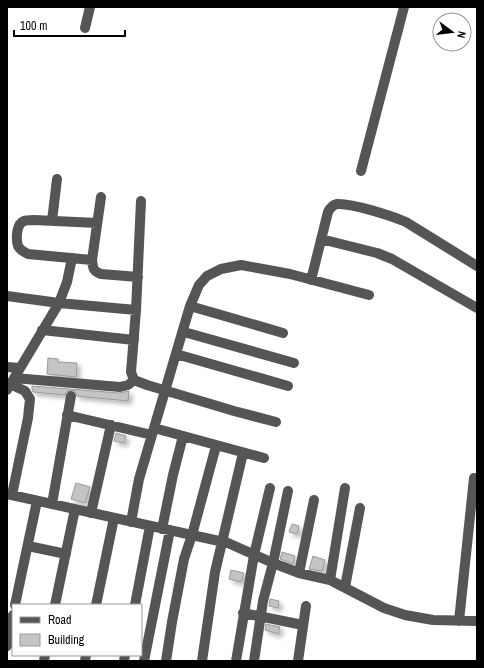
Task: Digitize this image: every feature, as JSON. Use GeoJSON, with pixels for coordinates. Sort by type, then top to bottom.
{"type":"FeatureCollection","features":[{"type":"Feature","properties":{"kind":"street"},"geometry":{"type":"LineString","coordinates":[[85,28],[90,7]]}},
{"type":"Feature","properties":{"kind":"street"},"geometry":{"type":"LineString","coordinates":[[361,171],[404,7]]}},
{"type":"Feature","properties":{"kind":"street"},"geometry":{"type":"LineString","coordinates":[[52,221],[57,179]]}},
{"type":"Feature","properties":{"kind":"street"},"geometry":{"type":"LineString","coordinates":[[101,197],[92,260],[93,269],[95,272],[101,274],[138,277]]}},
{"type":"Feature","properties":{"kind":"street"},"geometry":{"type":"LineString","coordinates":[[141,201],[132,372],[134,380],[139,383],[276,422]]}},
{"type":"Feature","properties":{"kind":"street"},"geometry":{"type":"LineString","coordinates":[[311,280],[328,212],[331,206],[336,204],[382,213],[400,220],[477,266]]}},
{"type":"Feature","properties":{"kind":"street"},"geometry":{"type":"LineString","coordinates":[[92,260],[28,254],[22,251],[18,246],[17,236],[19,226],[24,221],[34,220],[98,223]]}},
{"type":"Feature","properties":{"kind":"street"},"geometry":{"type":"LineString","coordinates":[[321,239],[377,253],[392,259],[477,308]]}},
{"type":"Feature","properties":{"kind":"street"},"geometry":{"type":"LineString","coordinates":[[10,384],[59,303],[67,282],[72,258]]}},
{"type":"Feature","properties":{"kind":"street"},"geometry":{"type":"LineString","coordinates":[[131,522],[139,480],[176,354],[184,332],[190,306],[199,285],[207,276],[221,269],[241,265],[311,280],[369,295]]}},
{"type":"Feature","properties":{"kind":"street"},"geometry":{"type":"LineString","coordinates":[[7,296],[59,303],[136,310]]}},
{"type":"Feature","properties":{"kind":"street"},"geometry":{"type":"LineString","coordinates":[[190,306],[283,334]]}},
{"type":"Feature","properties":{"kind":"street"},"geometry":{"type":"LineString","coordinates":[[42,330],[134,340]]}},
{"type":"Feature","properties":{"kind":"street"},"geometry":{"type":"LineString","coordinates":[[184,332],[294,363]]}},
{"type":"Feature","properties":{"kind":"street"},"geometry":{"type":"LineString","coordinates":[[176,354],[288,386]]}},
{"type":"Feature","properties":{"kind":"street"},"geometry":{"type":"LineString","coordinates":[[7,367],[20,368]]}},
{"type":"Feature","properties":{"kind":"street"},"geometry":{"type":"LineString","coordinates":[[10,384],[73,384],[120,387],[128,385],[134,380]]}},
{"type":"Feature","properties":{"kind":"street"},"geometry":{"type":"LineString","coordinates":[[10,384],[25,391],[30,399],[28,418],[9,494],[228,543],[273,564],[299,573],[330,580],[384,608],[405,615],[433,620],[477,620]]}},
{"type":"Feature","properties":{"kind":"street"},"geometry":{"type":"LineString","coordinates":[[52,504],[71,396]]}},
{"type":"Feature","properties":{"kind":"street"},"geometry":{"type":"LineString","coordinates":[[67,416],[111,426],[183,436],[264,458]]}},
{"type":"Feature","properties":{"kind":"street"},"geometry":{"type":"LineString","coordinates":[[91,513],[111,426]]}},
{"type":"Feature","properties":{"kind":"street"},"geometry":{"type":"LineString","coordinates":[[144,661],[157,591],[171,482],[183,436]]}},
{"type":"Feature","properties":{"kind":"street"},"geometry":{"type":"LineString","coordinates":[[166,661],[182,566],[216,446]]}},
{"type":"Feature","properties":{"kind":"street"},"geometry":{"type":"LineString","coordinates":[[202,661],[214,572],[243,453]]}},
{"type":"Feature","properties":{"kind":"street"},"geometry":{"type":"LineString","coordinates":[[459,621],[474,478]]}},
{"type":"Feature","properties":{"kind":"street"},"geometry":{"type":"LineString","coordinates":[[236,661],[254,554],[270,488]]}},
{"type":"Feature","properties":{"kind":"street"},"geometry":{"type":"LineString","coordinates":[[330,580],[344,488]]}},
{"type":"Feature","properties":{"kind":"street"},"geometry":{"type":"LineString","coordinates":[[254,661],[263,601],[273,564],[288,491]]}},
{"type":"Feature","properties":{"kind":"street"},"geometry":{"type":"LineString","coordinates":[[299,573],[314,500]]}},
{"type":"Feature","properties":{"kind":"street"},"geometry":{"type":"LineString","coordinates":[[15,604],[38,501]]}},
{"type":"Feature","properties":{"kind":"street"},"geometry":{"type":"LineString","coordinates":[[345,587],[360,508]]}},
{"type":"Feature","properties":{"kind":"street"},"geometry":{"type":"LineString","coordinates":[[55,604],[75,509]]}},
{"type":"Feature","properties":{"kind":"street"},"geometry":{"type":"LineString","coordinates":[[96,604],[114,518]]}},
{"type":"Feature","properties":{"kind":"street"},"geometry":{"type":"LineString","coordinates":[[135,604],[150,526]]}},
{"type":"Feature","properties":{"kind":"street"},"geometry":{"type":"LineString","coordinates":[[28,546],[66,554]]}},
{"type":"Feature","properties":{"kind":"street"},"geometry":{"type":"LineString","coordinates":[[298,661],[306,606]]}},
{"type":"Feature","properties":{"kind":"street"},"geometry":{"type":"LineString","coordinates":[[243,613],[303,625]]}},
{"type":"Feature","properties":{"kind":"street"},"geometry":{"type":"LineString","coordinates":[[7,646],[12,619]]}},
{"type":"Feature","properties":{"kind":"building"},"geometry":{"type":"Polygon","coordinates":[[[48,358],[58,359],[58,362],[77,363],[76,377],[47,374],[48,358]]]}},
{"type":"Feature","properties":{"kind":"building"},"geometry":{"type":"Polygon","coordinates":[[[32,386],[119,393],[129,391],[128,401],[77,396],[75,391],[72,390],[66,392],[65,395],[33,392],[32,386]]]}},
{"type":"Feature","properties":{"kind":"building"},"geometry":{"type":"Polygon","coordinates":[[[116,433],[126,436],[124,443],[114,441],[116,433]]]}},
{"type":"Feature","properties":{"kind":"building"},"geometry":{"type":"Polygon","coordinates":[[[76,483],[90,487],[85,503],[71,499],[76,483]]]}},
{"type":"Feature","properties":{"kind":"building"},"geometry":{"type":"Polygon","coordinates":[[[292,524],[299,526],[297,534],[289,532],[292,524]]]}},
{"type":"Feature","properties":{"kind":"building"},"geometry":{"type":"Polygon","coordinates":[[[282,552],[295,556],[293,564],[280,559],[282,552]]]}},
{"type":"Feature","properties":{"kind":"building"},"geometry":{"type":"Polygon","coordinates":[[[313,556],[325,560],[322,571],[309,569],[313,556]]]}},
{"type":"Feature","properties":{"kind":"building"},"geometry":{"type":"Polygon","coordinates":[[[231,570],[244,573],[241,582],[229,579],[231,570]]]}},
{"type":"Feature","properties":{"kind":"building"},"geometry":{"type":"Polygon","coordinates":[[[270,599],[279,601],[278,608],[269,606],[270,599]]]}},
{"type":"Feature","properties":{"kind":"building"},"geometry":{"type":"Polygon","coordinates":[[[266,624],[280,627],[278,634],[265,630],[266,624]]]}}]}
